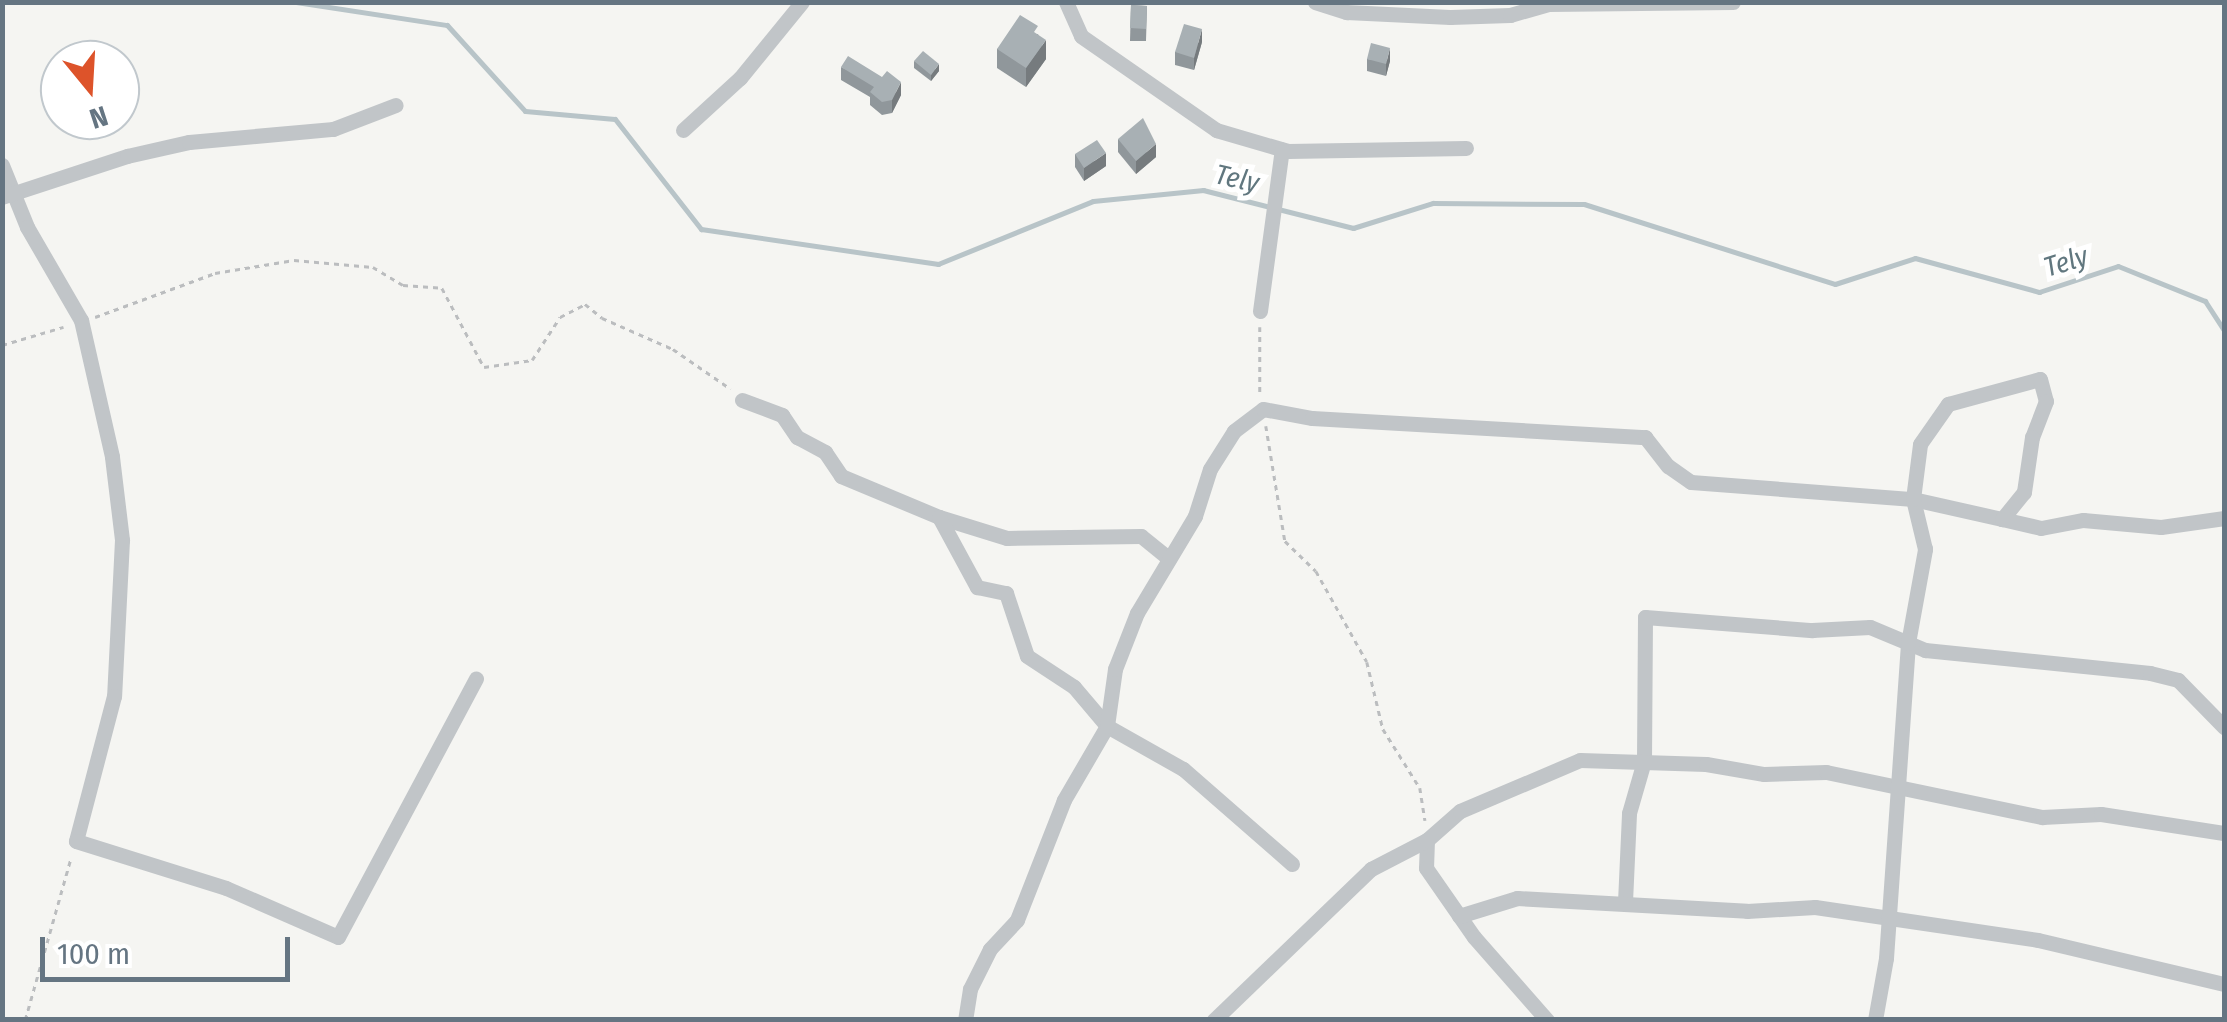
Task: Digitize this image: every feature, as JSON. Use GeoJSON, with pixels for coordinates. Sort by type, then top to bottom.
{"type":"FeatureCollection","features":[{"type":"Feature","properties":{"kind":"street"},"geometry":{"type":"LineString","coordinates":[[683,130],[740,78],[802,2]]}},
{"type":"Feature","properties":{"kind":"street"},"geometry":{"type":"LineString","coordinates":[[1066,2],[1081,36],[1216,130],[1282,149],[1466,148]]}},
{"type":"Feature","properties":{"kind":"street"},"geometry":{"type":"LineString","coordinates":[[1315,2],[1346,12],[1450,17],[1510,15],[1548,4],[1733,2]]}},
{"type":"Feature","properties":{"kind":"street"},"geometry":{"type":"LineString","coordinates":[[8,194],[190,142],[333,129],[396,105]]}},
{"type":"Feature","properties":{"kind":"street"},"geometry":{"type":"LineString","coordinates":[[1260,310],[1282,149]]}},
{"type":"Feature","properties":{"kind":"street"},"geometry":{"type":"LineString","coordinates":[[2,165],[8,194],[82,320],[112,457],[122,540],[121,644],[76,841],[226,888],[338,937],[476,679]]}},
{"type":"Feature","properties":{"kind":"street"},"geometry":{"type":"LineString","coordinates":[[1874,1020],[1886,958],[1894,788],[1910,689],[1908,643],[1926,550],[1912,499],[1920,444],[1948,404],[2040,379],[2046,401],[2032,437],[2024,492],[2002,519]]}},
{"type":"Feature","properties":{"kind":"street"},"geometry":{"type":"LineString","coordinates":[[742,400],[782,416],[797,438],[825,452],[841,476],[939,518],[1007,538],[1141,536],[1169,559]]}},
{"type":"Feature","properties":{"kind":"street"},"geometry":{"type":"LineString","coordinates":[[965,1020],[970,988],[990,949],[1017,920],[1064,800],[1106,726],[1116,669],[1169,559],[1234,431],[1263,410],[1645,437],[1691,482],[1912,499],[2041,528],[2082,520],[2162,527],[2224,518]]}},
{"type":"Feature","properties":{"kind":"street"},"geometry":{"type":"LineString","coordinates":[[939,518],[977,587],[1006,593],[1027,656],[1074,686],[1106,726],[1183,769],[1292,864]]}},
{"type":"Feature","properties":{"kind":"street"},"geometry":{"type":"LineString","coordinates":[[1624,902],[1629,813],[1644,760],[1645,617],[1794,629],[1870,627],[1908,643],[2178,680],[2224,727]]}},
{"type":"Feature","properties":{"kind":"street"},"geometry":{"type":"LineString","coordinates":[[1214,1020],[1371,870],[1427,840],[1460,812],[1580,760],[1644,760],[1764,774],[1826,772],[2042,817],[2101,814],[2224,834]]}},
{"type":"Feature","properties":{"kind":"street"},"geometry":{"type":"LineString","coordinates":[[1427,840],[1426,868],[1460,916],[1547,1020]]}},
{"type":"Feature","properties":{"kind":"street"},"geometry":{"type":"LineString","coordinates":[[1460,916],[1517,898],[1746,911],[1815,907],[2129,957],[2150,971],[2224,984]]}},
{"type":"Feature","properties":{"kind":"path"},"geometry":{"type":"LineString","coordinates":[[2,345],[215,273],[294,260],[373,267],[403,284],[442,288],[484,367],[532,360],[560,317],[585,304],[602,318],[673,348],[742,400]]}},
{"type":"Feature","properties":{"kind":"path"},"geometry":{"type":"LineString","coordinates":[[1260,310],[1263,410],[1285,541],[1316,571],[1367,662],[1383,729],[1420,788],[1427,840]]}},
{"type":"Feature","properties":{"kind":"path"},"geometry":{"type":"LineString","coordinates":[[25,1020],[76,841]]}},
{"type":"Feature","properties":{"kind":"building"},"geometry":{"type":"Polygon","coordinates":[[[1131,5],[1147,6],[1146,29],[1130,28],[1131,5]]]}},
{"type":"Feature","properties":{"kind":"building"},"geometry":{"type":"Polygon","coordinates":[[[1020,15],[1038,26],[1034,32],[1046,40],[1026,68],[997,49],[1020,15]]]}},
{"type":"Feature","properties":{"kind":"building"},"geometry":{"type":"Polygon","coordinates":[[[1184,24],[1202,29],[1194,58],[1175,52],[1184,24]]]}},
{"type":"Feature","properties":{"kind":"building"},"geometry":{"type":"Polygon","coordinates":[[[1371,43],[1390,48],[1386,64],[1367,59],[1371,43]]]}},
{"type":"Feature","properties":{"kind":"building"},"geometry":{"type":"Polygon","coordinates":[[[923,51],[939,64],[931,75],[914,61],[923,51]]]}},
{"type":"Feature","properties":{"kind":"building"},"geometry":{"type":"Polygon","coordinates":[[[848,56],[882,77],[887,71],[901,82],[892,100],[882,102],[870,92],[874,87],[841,67],[848,56]]]}},
{"type":"Feature","properties":{"kind":"building"},"geometry":{"type":"Polygon","coordinates":[[[1143,118],[1156,144],[1136,161],[1118,139],[1143,118]]]}},
{"type":"Feature","properties":{"kind":"building"},"geometry":{"type":"Polygon","coordinates":[[[1097,140],[1106,153],[1084,168],[1075,154],[1097,140]]]}},
{"type":"Feature","properties":{"kind":"waterway","name":"Tely"},"geometry":{"type":"LineString","coordinates":[[296,2],[447,25],[525,111],[615,119],[701,229],[938,264],[1093,201],[1203,190],[1353,228],[1433,203],[1584,204],[1835,284],[1915,258],[2039,292],[2118,266],[2205,301],[2224,330]]}}]}
